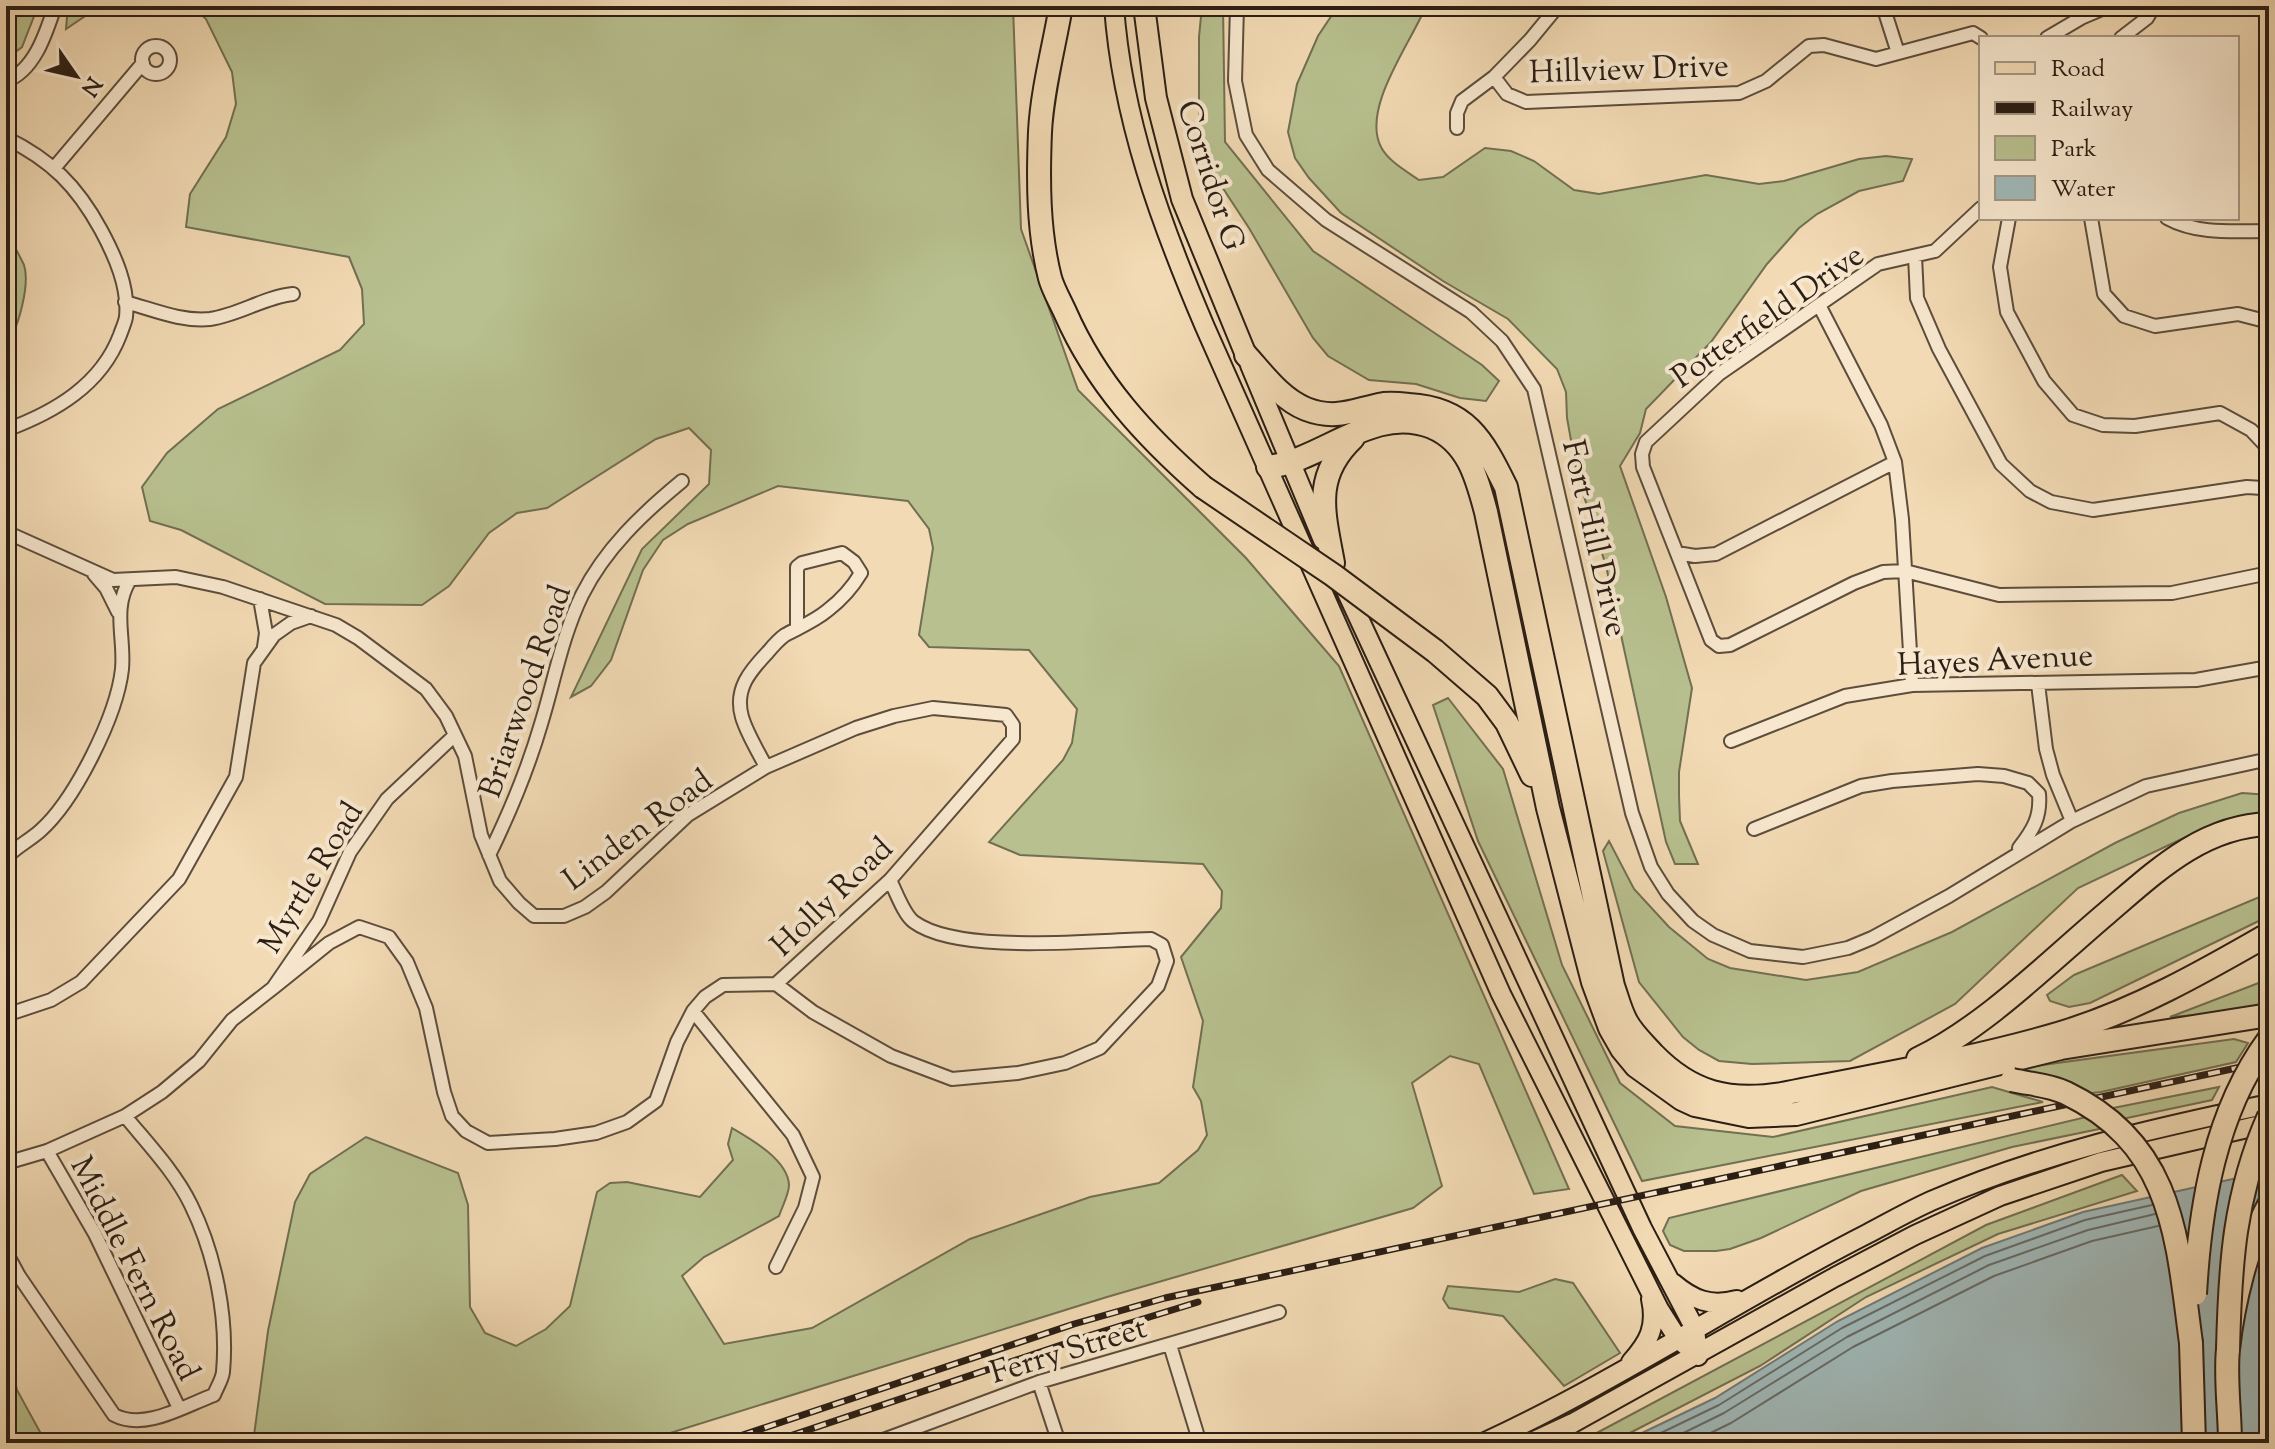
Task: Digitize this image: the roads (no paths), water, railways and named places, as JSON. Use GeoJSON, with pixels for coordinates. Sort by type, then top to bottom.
{"type":"FeatureCollection","features":[{"type":"Feature","properties":{"kind":"highway"},"geometry":{"type":"LineString","coordinates":[[1061,6],[1040,130],[1040,219],[1051,279],[1074,333],[1100,378],[1161,450],[1203,487],[1333,575],[1435,651],[1487,696],[1507,723],[1548,808]]}},
{"type":"Feature","properties":{"kind":"highway","name":"Corridor G"},"geometry":{"type":"LineString","coordinates":[[1144,6],[1156,98],[1182,199],[1246,355]]}},
{"type":"Feature","properties":{"kind":"highway"},"geometry":{"type":"LineString","coordinates":[[1246,355],[1274,386],[1304,408],[1340,415],[1386,403],[1443,409],[1474,431],[1492,458],[1506,487],[1613,986],[1626,1021],[1667,1068],[1692,1085],[1722,1095],[1752,1099],[1889,1082],[2061,1048],[2269,1015]]}},
{"type":"Feature","properties":{"kind":"highway"},"geometry":{"type":"LineString","coordinates":[[1281,462],[1364,417],[1420,405]]}},
{"type":"Feature","properties":{"kind":"highway"},"geometry":{"type":"LineString","coordinates":[[1281,462],[1389,421],[1407,420],[1427,425],[1447,433],[1462,449],[1475,472],[1486,512],[1548,808],[1593,982],[1610,1028],[1636,1066],[1682,1099],[1695,1105],[1749,1116],[1796,1114],[2114,1013],[2213,967],[2269,934]]}},
{"type":"Feature","properties":{"kind":"highway"},"geometry":{"type":"LineString","coordinates":[[1333,563],[1323,509],[1325,483],[1335,458],[1360,432]]}},
{"type":"Feature","properties":{"kind":"highway"},"geometry":{"type":"LineString","coordinates":[[1889,1082],[1976,1023],[2174,858],[2215,834],[2238,827],[2269,824]]}},
{"type":"Feature","properties":{"kind":"highway"},"geometry":{"type":"LineString","coordinates":[[2194,1443],[2191,1343],[2198,1247],[2211,1167],[2245,1077],[2269,1039]]}},
{"type":"Feature","properties":{"kind":"highway"},"geometry":{"type":"LineString","coordinates":[[1889,1082],[2012,1080],[2064,1091],[2110,1120],[2145,1159],[2163,1193],[2175,1230],[2191,1343]]}},
{"type":"Feature","properties":{"kind":"highway"},"geometry":{"type":"LineString","coordinates":[[2230,1443],[2228,1350],[2236,1219],[2269,1116]]}},
{"type":"Feature","properties":{"kind":"highway"},"geometry":{"type":"LineString","coordinates":[[2228,1350],[2246,1259],[2256,1229],[2269,1205]]}},
{"type":"Feature","properties":{"kind":"main road"},"geometry":{"type":"LineString","coordinates":[[1114,6],[1117,41],[1139,148],[1168,239],[1333,563],[1668,1278],[1695,1329],[1698,1356]]}},
{"type":"Feature","properties":{"kind":"main road"},"geometry":{"type":"LineString","coordinates":[[1246,355],[1303,542],[1354,667],[1501,994],[1649,1289],[1678,1339],[1698,1356]]}},
{"type":"Feature","properties":{"kind":"main road"},"geometry":{"type":"LineString","coordinates":[[1483,1443],[1539,1417],[1819,1258],[1931,1201],[2054,1156],[2169,1125],[2269,1104]]}},
{"type":"Feature","properties":{"kind":"main road"},"geometry":{"type":"LineString","coordinates":[[1530,1443],[1698,1356],[1875,1256],[2000,1196],[2101,1162],[2269,1123]]}},
{"type":"Feature","properties":{"kind":"main road"},"geometry":{"type":"LineString","coordinates":[[1668,1278],[1684,1292],[1704,1302],[1729,1302],[1751,1296]]}},
{"type":"Feature","properties":{"kind":"main road"},"geometry":{"type":"LineString","coordinates":[[1623,1370],[1650,1338],[1654,1311],[1649,1289]]}},
{"type":"Feature","properties":{"kind":"street"},"geometry":{"type":"LineString","coordinates":[[6,81],[18,76],[30,61],[44,36],[55,6]]}},
{"type":"Feature","properties":{"kind":"street","name":"Fort Hill Drive"},"geometry":{"type":"LineString","coordinates":[[1237,6],[1235,81],[1246,135],[1268,170],[1326,220],[1471,312],[1502,341],[1534,389],[1632,813],[1651,867],[1668,894],[1693,921],[1727,942],[1764,954],[1803,957],[1848,948],[1949,896],[2072,821],[2146,786],[2269,759]]}},
{"type":"Feature","properties":{"kind":"street"},"geometry":{"type":"LineString","coordinates":[[1457,128],[1457,113],[1462,101],[1494,77],[1558,6]]}},
{"type":"Feature","properties":{"kind":"street"},"geometry":{"type":"LineString","coordinates":[[1883,6],[1898,53],[1973,33],[1979,37]]}},
{"type":"Feature","properties":{"kind":"street"},"geometry":{"type":"LineString","coordinates":[[2050,36],[2109,6]]}},
{"type":"Feature","properties":{"kind":"street"},"geometry":{"type":"LineString","coordinates":[[2124,36],[2147,18],[2154,6]]}},
{"type":"Feature","properties":{"kind":"street","name":"Hillview Drive"},"geometry":{"type":"LineString","coordinates":[[1494,77],[1507,94],[1526,102],[1739,93],[1766,81],[1809,46],[1824,45],[1876,59],[1898,53]]}},
{"type":"Feature","properties":{"kind":"street"},"geometry":{"type":"LineString","coordinates":[[55,167],[143,63]]}},
{"type":"Feature","properties":{"kind":"street"},"geometry":{"type":"LineString","coordinates":[[6,138],[55,167],[86,202],[121,271],[126,318],[114,348],[98,373],[59,406],[6,430]]}},
{"type":"Feature","properties":{"kind":"street","name":"Potterfield Drive"},"geometry":{"type":"LineString","coordinates":[[1905,571],[1883,572],[1854,583],[1730,645],[1719,646],[1711,640],[1643,467],[1642,454],[1646,442],[1655,431],[1719,374],[1878,264],[1935,251],[1979,210]]}},
{"type":"Feature","properties":{"kind":"street"},"geometry":{"type":"LineString","coordinates":[[2009,220],[2000,267],[2007,312],[2044,381],[2073,415],[2103,425],[2135,426],[2220,413],[2251,430],[2269,449]]}},
{"type":"Feature","properties":{"kind":"street"},"geometry":{"type":"LineString","coordinates":[[2091,220],[2104,294],[2124,316],[2155,326],[2238,314],[2269,322]]}},
{"type":"Feature","properties":{"kind":"street"},"geometry":{"type":"LineString","coordinates":[[2171,220],[2207,230],[2269,231]]}},
{"type":"Feature","properties":{"kind":"street"},"geometry":{"type":"LineString","coordinates":[[1915,256],[1917,298],[1939,349],[2001,464],[2030,491],[2051,502],[2093,510],[2247,487],[2269,492]]}},
{"type":"Feature","properties":{"kind":"street"},"geometry":{"type":"LineString","coordinates":[[125,302],[186,319],[212,319],[273,296],[293,294]]}},
{"type":"Feature","properties":{"kind":"street"},"geometry":{"type":"LineString","coordinates":[[1819,305],[1881,425],[1895,462],[1902,519],[1912,685]]}},
{"type":"Feature","properties":{"kind":"street"},"geometry":{"type":"LineString","coordinates":[[1677,553],[1695,556],[1716,554],[1895,462]]}},
{"type":"Feature","properties":{"kind":"street","name":"Briarwood Road"},"geometry":{"type":"LineString","coordinates":[[489,855],[520,792],[560,655],[581,596],[606,555],[642,515],[682,481]]}},
{"type":"Feature","properties":{"kind":"street"},"geometry":{"type":"LineString","coordinates":[[6,532],[94,574],[106,588],[120,615]]}},
{"type":"Feature","properties":{"kind":"street"},"geometry":{"type":"LineString","coordinates":[[766,767],[742,718],[741,691],[750,671],[782,638],[827,612],[853,586],[861,573],[849,557],[842,553],[797,567],[797,629]]}},
{"type":"Feature","properties":{"kind":"street"},"geometry":{"type":"LineString","coordinates":[[1905,571],[1999,595],[2172,593],[2269,573]]}},
{"type":"Feature","properties":{"kind":"street","name":"Linden Road"},"geometry":{"type":"LineString","coordinates":[[94,574],[113,580],[176,577],[223,587],[311,616],[336,625],[358,638],[426,689],[446,716],[465,756],[475,814],[500,881],[534,916],[564,916],[585,907],[606,892],[688,815],[766,767],[856,728],[933,708],[1006,715]]}},
{"type":"Feature","properties":{"kind":"street"},"geometry":{"type":"LineString","coordinates":[[6,852],[11,853],[42,829],[78,781],[102,738],[122,672],[120,599],[130,580]]}},
{"type":"Feature","properties":{"kind":"street"},"geometry":{"type":"LineString","coordinates":[[260,599],[266,633],[264,647]]}},
{"type":"Feature","properties":{"kind":"street"},"geometry":{"type":"LineString","coordinates":[[6,1012],[51,1000],[81,982],[179,879],[236,777],[254,663],[274,635],[291,623],[311,616]]}},
{"type":"Feature","properties":{"kind":"street","name":"Hayes Avenue"},"geometry":{"type":"LineString","coordinates":[[1731,741],[1845,696],[1912,685],[2196,680],[2269,667]]}},
{"type":"Feature","properties":{"kind":"street"},"geometry":{"type":"LineString","coordinates":[[2038,684],[2046,749],[2072,821]]}},
{"type":"Feature","properties":{"kind":"street","name":"Holly Road"},"geometry":{"type":"LineString","coordinates":[[273,988],[329,943],[359,927],[389,937],[407,962],[426,1008],[444,1092],[452,1116],[466,1131],[488,1143],[596,1133],[627,1122],[656,1101],[677,1042],[693,1011],[705,997],[723,985],[776,984],[890,880],[1013,739],[1013,725],[1006,715]]}},
{"type":"Feature","properties":{"kind":"street","name":"Myrtle Road"},"geometry":{"type":"LineString","coordinates":[[6,1163],[47,1151],[125,1116],[162,1092],[199,1061],[232,1020],[273,988],[319,921],[350,852],[387,799],[455,735]]}},
{"type":"Feature","properties":{"kind":"street"},"geometry":{"type":"LineString","coordinates":[[1754,829],[1861,786],[1892,781],[1978,774],[2004,776],[2028,783],[2039,794]]}},
{"type":"Feature","properties":{"kind":"street"},"geometry":{"type":"LineString","coordinates":[[2015,854],[2034,827],[2040,811],[2039,794],[2053,775]]}},
{"type":"Feature","properties":{"kind":"street"},"geometry":{"type":"LineString","coordinates":[[776,984],[847,1033],[891,1056],[952,1079],[1018,1073],[1065,1063],[1100,1048],[1158,986],[1167,961],[1162,945],[1151,939],[1037,943],[953,939],[912,922],[890,880]]}},
{"type":"Feature","properties":{"kind":"street"},"geometry":{"type":"LineString","coordinates":[[693,1011],[793,1135],[813,1177],[805,1208],[776,1267]]}},
{"type":"Feature","properties":{"kind":"street"},"geometry":{"type":"LineString","coordinates":[[6,1252],[19,1276],[114,1415],[127,1422],[147,1421],[214,1395],[223,1375],[222,1308],[208,1250],[191,1204],[165,1164],[125,1116]]}},
{"type":"Feature","properties":{"kind":"street","name":"Middle Fern Road"},"geometry":{"type":"LineString","coordinates":[[47,1151],[95,1234],[179,1408]]}},
{"type":"Feature","properties":{"kind":"street","name":"Ferry Street"},"geometry":{"type":"LineString","coordinates":[[875,1443],[1039,1382],[1279,1312]]}},
{"type":"Feature","properties":{"kind":"street"},"geometry":{"type":"LineString","coordinates":[[1170,1345],[1195,1442]]}},
{"type":"Feature","properties":{"kind":"street"},"geometry":{"type":"LineString","coordinates":[[1039,1382],[1059,1443]]}},
{"type":"Feature","properties":{"kind":"water"},"geometry":{"type":"Polygon","coordinates":[[[2269,1171],[2269,1443],[1621,1443],[1715,1398],[1838,1321],[1982,1248],[2083,1212],[2269,1171]]]}},
{"type":"Feature","properties":{"kind":"railway"},"geometry":{"type":"LineString","coordinates":[[719,1443],[1074,1324],[1165,1298],[2269,1061]]}},
{"type":"Feature","properties":{"kind":"railway"},"geometry":{"type":"LineString","coordinates":[[769,1443],[1198,1302]]}}]}
